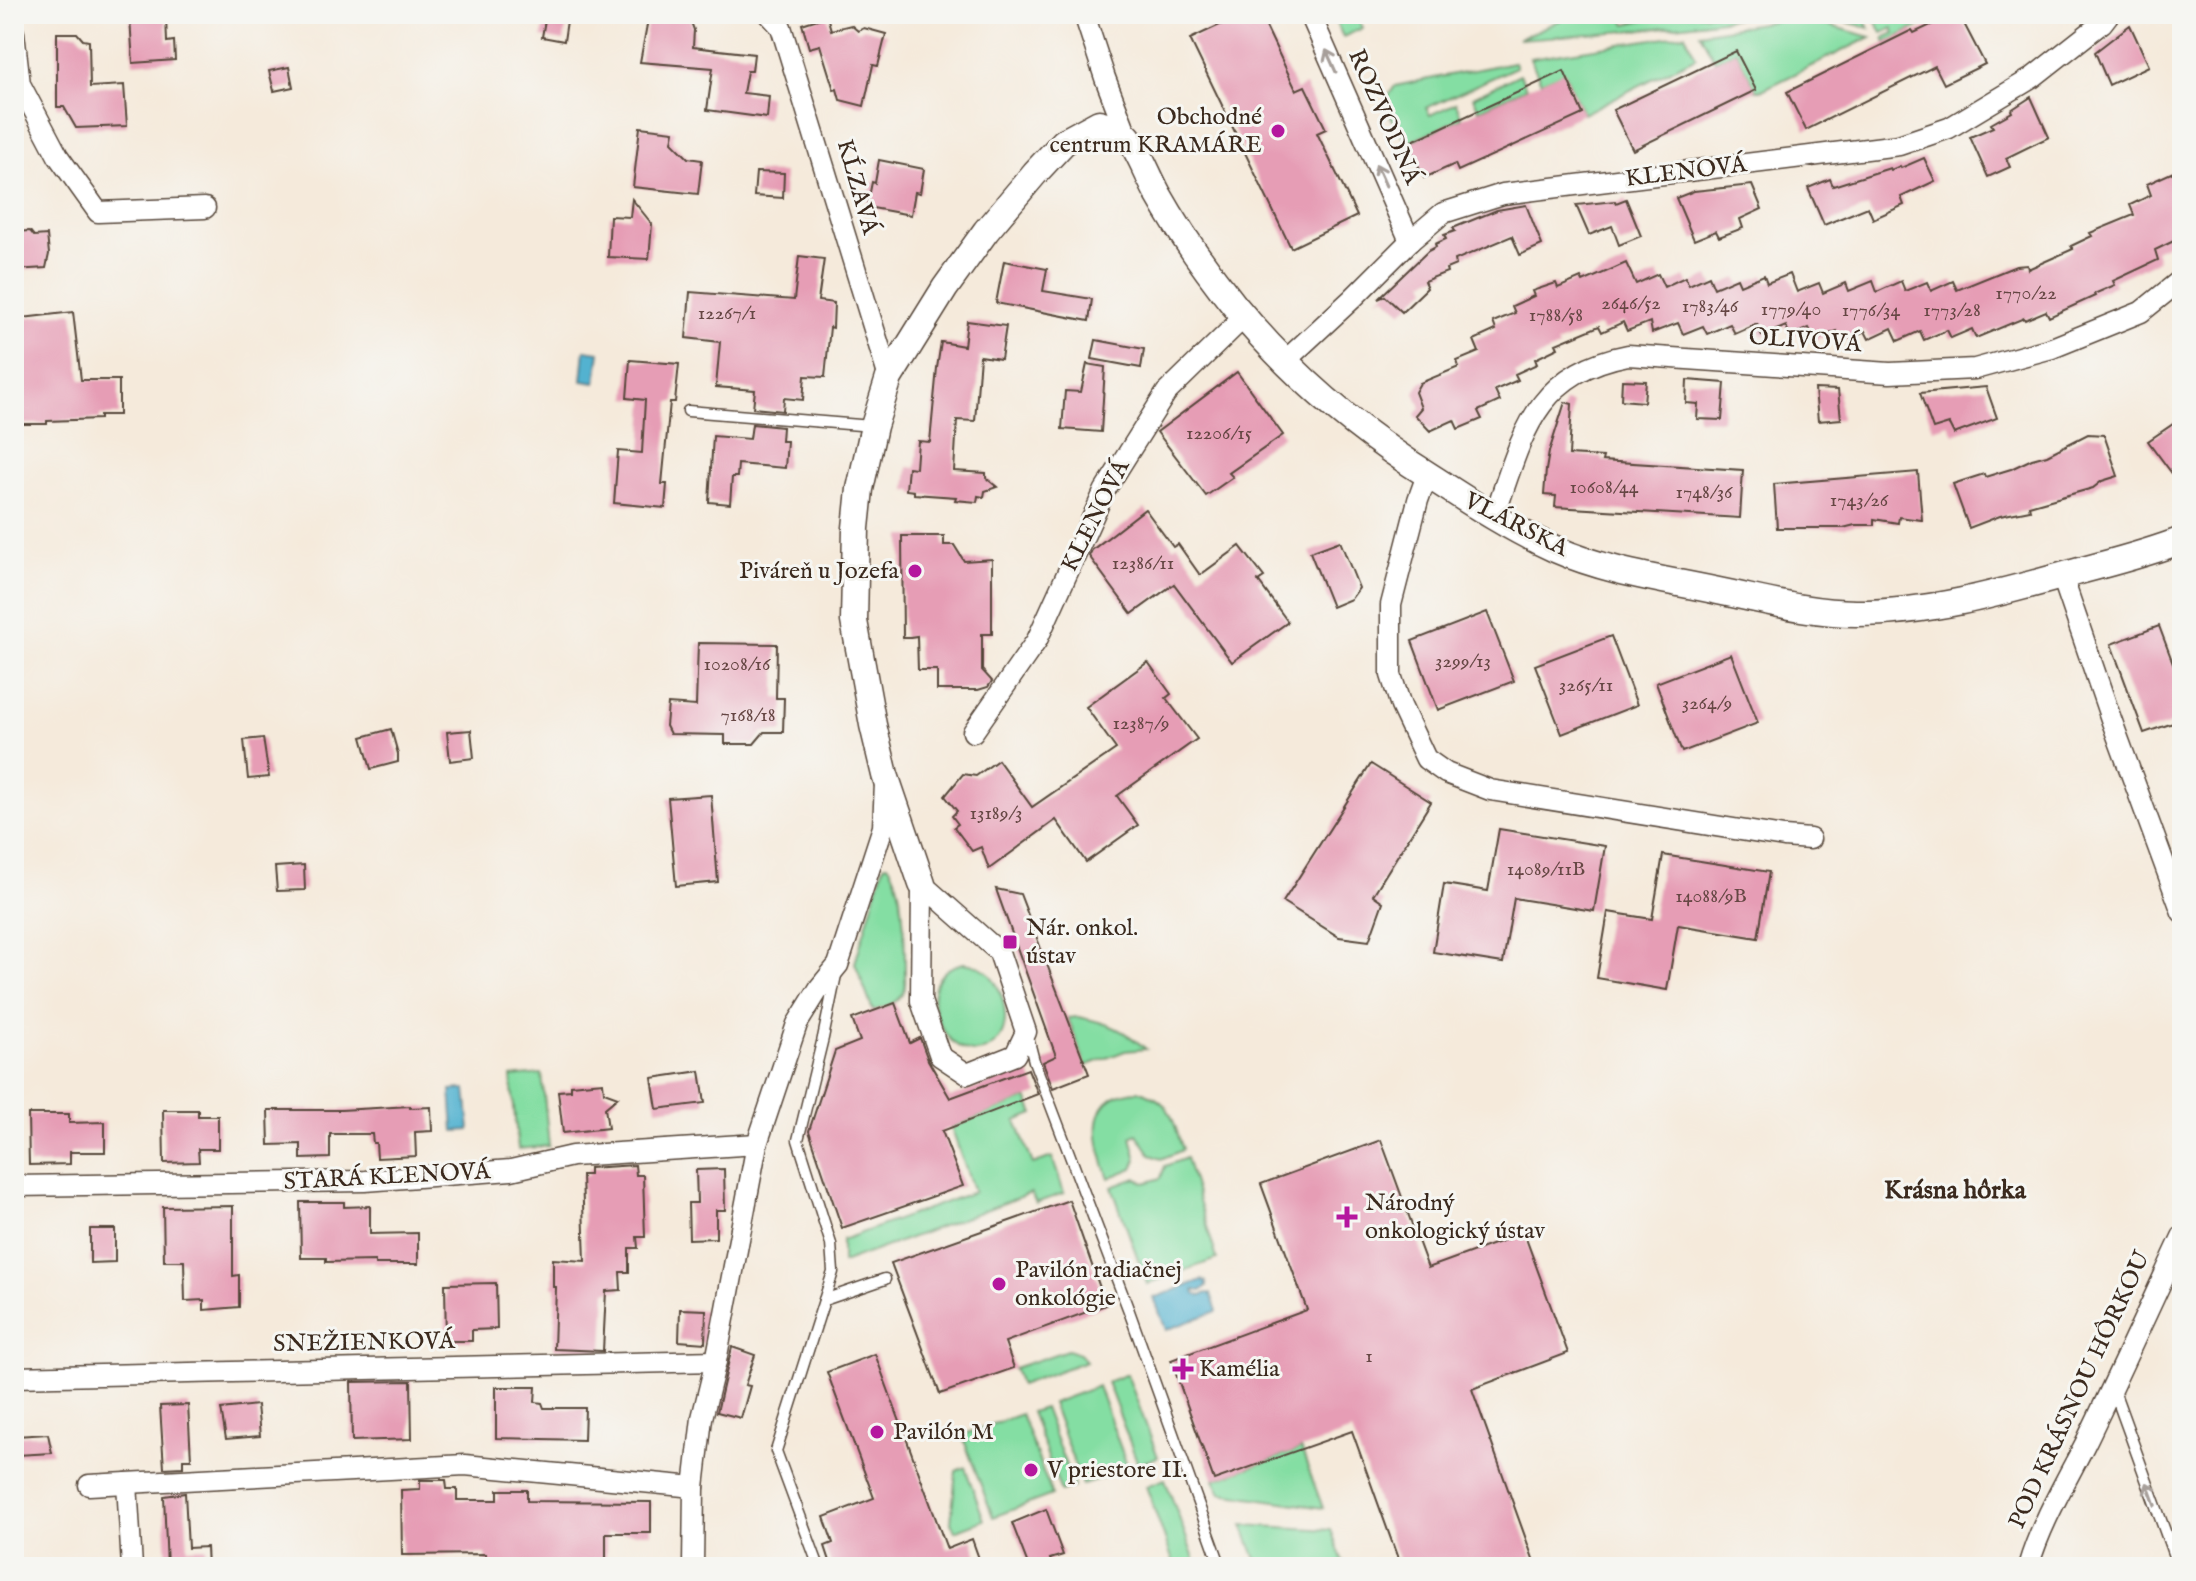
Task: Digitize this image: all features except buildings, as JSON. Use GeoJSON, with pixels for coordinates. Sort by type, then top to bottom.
{"type":"FeatureCollection","features":[{"type":"Feature","properties":{"kind":"street","name":"KĹZAVÁ"},"geometry":{"type":"LineString","coordinates":[[769,14],[781,27],[889,378]]}},
{"type":"Feature","properties":{"kind":"street","name":"VLÁRSKA"},"geometry":{"type":"LineString","coordinates":[[1084,14],[1127,135],[1198,258],[1244,317],[1285,361],[1345,415],[1400,457],[1494,517],[1556,549],[1591,562],[1671,581],[1803,609],[1855,613],[1899,612],[1985,596],[2142,554],[2182,540]]}},
{"type":"Feature","properties":{"kind":"street","name":"ROZVODNÁ"},"geometry":{"type":"LineString","coordinates":[[1310,14],[1410,241]]}},
{"type":"Feature","properties":{"kind":"street","name":"KLENOVÁ"},"geometry":{"type":"LineString","coordinates":[[1285,361],[1443,213],[1503,194],[1899,145],[1949,128],[2032,78],[2102,23],[2109,14]]}},
{"type":"Feature","properties":{"kind":"street"},"geometry":{"type":"LineString","coordinates":[[14,33],[20,84],[58,156],[98,212],[205,208]]}},
{"type":"Feature","properties":{"kind":"street"},"geometry":{"type":"LineString","coordinates":[[922,884],[999,952],[1026,1032],[1015,1055],[967,1074],[940,1056],[921,1001],[922,884],[885,775],[856,638],[854,552],[860,489],[889,378],[945,288],[986,231],[1064,142],[1099,123],[1127,135]]}},
{"type":"Feature","properties":{"kind":"street","name":"OLIVOVÁ"},"geometry":{"type":"LineString","coordinates":[[1494,517],[1523,433],[1540,406],[1560,383],[1606,359],[1628,355],[1890,373],[1975,369],[2052,348],[2141,312],[2182,279]]}},
{"type":"Feature","properties":{"kind":"street","name":"KLENOVÁ"},"geometry":{"type":"LineString","coordinates":[[973,732],[1037,640],[1105,490],[1166,393],[1244,317]]}},
{"type":"Feature","properties":{"kind":"street"},"geometry":{"type":"LineString","coordinates":[[1427,475],[1391,605],[1391,675],[1401,706],[1426,759],[1446,773],[1490,790],[1810,839]]}},
{"type":"Feature","properties":{"kind":"street"},"geometry":{"type":"LineString","coordinates":[[2062,576],[2182,912]]}},
{"type":"Feature","properties":{"kind":"street"},"geometry":{"type":"LineString","coordinates":[[693,1567],[694,1487],[702,1418],[716,1361],[757,1144],[797,1024],[838,965],[883,827],[885,775]]}},
{"type":"Feature","properties":{"kind":"street","name":"STARÁ KLENOVÁ"},"geometry":{"type":"LineString","coordinates":[[14,1186],[365,1181],[511,1170],[572,1156],[757,1144]]}},
{"type":"Feature","properties":{"kind":"street","name":"POD KRÁSNOU HÔRKOU"},"geometry":{"type":"LineString","coordinates":[[2028,1567],[2047,1516],[2182,1237]]}},
{"type":"Feature","properties":{"kind":"street","name":"SNEŽIENKOVÁ"},"geometry":{"type":"LineString","coordinates":[[14,1377],[716,1361]]}},
{"type":"Feature","properties":{"kind":"street"},"geometry":{"type":"LineString","coordinates":[[89,1485],[465,1465],[694,1487]]}},
{"type":"Feature","properties":{"kind":"street"},"geometry":{"type":"LineString","coordinates":[[127,1483],[132,1567]]}},
{"type":"Feature","properties":{"kind":"lane"},"geometry":{"type":"LineString","coordinates":[[688,411],[874,426]]}},
{"type":"Feature","properties":{"kind":"lane"},"geometry":{"type":"LineString","coordinates":[[819,1567],[776,1451],[833,1272],[831,1244],[798,1140],[838,965]]}},
{"type":"Feature","properties":{"kind":"lane"},"geometry":{"type":"LineString","coordinates":[[1026,1032],[1034,1061],[1129,1311],[1221,1567]]}},
{"type":"Feature","properties":{"kind":"lane"},"geometry":{"type":"LineString","coordinates":[[824,1300],[885,1279]]}},
{"type":"Feature","properties":{"kind":"lane"},"geometry":{"type":"LineString","coordinates":[[2112,1386],[2178,1567]]}},
{"type":"Feature","properties":{"kind":"green space"},"geometry":{"type":"Polygon","coordinates":[[[1332,14],[1356,14],[1363,28],[1343,37],[1332,14]]]}},
{"type":"Feature","properties":{"kind":"green space"},"geometry":{"type":"Polygon","coordinates":[[[1574,14],[1621,14],[1626,24],[1668,14],[1740,14],[1742,17],[1658,28],[1518,39],[1574,14]]]}},
{"type":"Feature","properties":{"kind":"green space"},"geometry":{"type":"Polygon","coordinates":[[[1815,14],[1861,14],[1869,28],[1815,14]]]}},
{"type":"Feature","properties":{"kind":"green space"},"geometry":{"type":"Polygon","coordinates":[[[1873,14],[1944,14],[1886,43],[1884,38],[1895,33],[1893,28],[1882,33],[1873,14]]]}},
{"type":"Feature","properties":{"kind":"green space"},"geometry":{"type":"Polygon","coordinates":[[[1798,17],[1871,37],[1762,90],[1756,90],[1736,51],[1715,61],[1700,33],[1798,17]]]}},
{"type":"Feature","properties":{"kind":"green space"},"geometry":{"type":"Polygon","coordinates":[[[1685,34],[1696,57],[1583,114],[1564,72],[1541,82],[1530,58],[1685,34]]]}},
{"type":"Feature","properties":{"kind":"green space"},"geometry":{"type":"Polygon","coordinates":[[[1514,62],[1516,67],[1426,108],[1430,115],[1456,103],[1462,118],[1408,143],[1383,104],[1395,86],[1514,62]]]}},
{"type":"Feature","properties":{"kind":"green space"},"geometry":{"type":"Polygon","coordinates":[[[1520,74],[1526,88],[1479,110],[1473,97],[1520,74]]]}},
{"type":"Feature","properties":{"kind":"green space"},"geometry":{"type":"Polygon","coordinates":[[[888,864],[901,900],[905,986],[895,1001],[873,1011],[855,963],[884,865],[888,864]]]}},
{"type":"Feature","properties":{"kind":"green space"},"geometry":{"type":"Polygon","coordinates":[[[964,963],[978,966],[989,973],[1003,1000],[1003,1031],[999,1039],[983,1051],[967,1051],[952,1041],[934,1007],[935,988],[944,972],[964,963]]]}},
{"type":"Feature","properties":{"kind":"green space"},"geometry":{"type":"Polygon","coordinates":[[[1079,1017],[1115,1028],[1146,1049],[1125,1051],[1086,1066],[1068,1018],[1079,1017]]]}},
{"type":"Feature","properties":{"kind":"green space"},"geometry":{"type":"Polygon","coordinates":[[[542,1074],[549,1146],[518,1149],[511,1077],[542,1074]]]}},
{"type":"Feature","properties":{"kind":"green space"},"geometry":{"type":"Polygon","coordinates":[[[1141,1091],[1166,1107],[1183,1150],[1161,1159],[1151,1155],[1137,1134],[1131,1137],[1137,1160],[1133,1168],[1109,1178],[1098,1134],[1102,1109],[1123,1093],[1141,1091]]]}},
{"type":"Feature","properties":{"kind":"green space"},"geometry":{"type":"Polygon","coordinates":[[[1027,1098],[1034,1114],[1016,1121],[1033,1164],[1052,1157],[1064,1193],[1036,1203],[1031,1193],[842,1263],[842,1240],[974,1192],[951,1127],[1027,1098]]]}},
{"type":"Feature","properties":{"kind":"green space"},"geometry":{"type":"Polygon","coordinates":[[[1186,1158],[1217,1259],[1147,1284],[1112,1187],[1136,1178],[1145,1183],[1161,1178],[1165,1166],[1186,1158]]]}},
{"type":"Feature","properties":{"kind":"green space"},"geometry":{"type":"Polygon","coordinates":[[[1067,1350],[1080,1354],[1086,1361],[1020,1385],[1014,1368],[1067,1350]]]}},
{"type":"Feature","properties":{"kind":"green space"},"geometry":{"type":"Polygon","coordinates":[[[1127,1374],[1158,1457],[1138,1464],[1107,1382],[1127,1374]]]}},
{"type":"Feature","properties":{"kind":"green space"},"geometry":{"type":"Polygon","coordinates":[[[1098,1386],[1128,1468],[1082,1485],[1052,1403],[1098,1386]]]}},
{"type":"Feature","properties":{"kind":"green space"},"geometry":{"type":"Polygon","coordinates":[[[1044,1408],[1074,1487],[1061,1492],[1031,1412],[1044,1408]]]}},
{"type":"Feature","properties":{"kind":"green space"},"geometry":{"type":"Polygon","coordinates":[[[1021,1414],[1052,1495],[993,1517],[962,1435],[1021,1414]]]}},
{"type":"Feature","properties":{"kind":"green space"},"geometry":{"type":"Polygon","coordinates":[[[1301,1449],[1323,1508],[1221,1493],[1214,1480],[1301,1449]]]}},
{"type":"Feature","properties":{"kind":"green space"},"geometry":{"type":"Polygon","coordinates":[[[965,1467],[984,1520],[955,1531],[951,1522],[956,1471],[965,1467]]]}},
{"type":"Feature","properties":{"kind":"green space"},"geometry":{"type":"Polygon","coordinates":[[[1165,1479],[1197,1567],[1175,1567],[1146,1486],[1165,1479]]]}},
{"type":"Feature","properties":{"kind":"green space"},"geometry":{"type":"Polygon","coordinates":[[[1243,1525],[1331,1530],[1345,1567],[1259,1567],[1243,1525]]]}},
{"type":"Feature","properties":{"kind":"water"},"geometry":{"type":"Polygon","coordinates":[[[585,350],[600,352],[596,383],[582,381],[585,350]]]}},
{"type":"Feature","properties":{"kind":"water"},"geometry":{"type":"Polygon","coordinates":[[[466,1089],[470,1130],[454,1131],[451,1090],[466,1089]]]}},
{"type":"Feature","properties":{"kind":"water"},"geometry":{"type":"Polygon","coordinates":[[[1202,1280],[1207,1286],[1201,1291],[1194,1290],[1195,1294],[1211,1294],[1217,1311],[1166,1330],[1154,1298],[1202,1280]]]}},
{"type":"Feature","properties":{"kind":"place","name":"Obchodné centrum KRAMÁRE"},"geometry":{"type":"Point","coordinates":[1278,131]}},
{"type":"Feature","properties":{"kind":"place","name":"Piváreň u Jozefa"},"geometry":{"type":"Point","coordinates":[915,571]}},
{"type":"Feature","properties":{"kind":"place","name":"Nár. onkol. ústav"},"geometry":{"type":"Point","coordinates":[1010,942]}},
{"type":"Feature","properties":{"kind":"place","name":"Národný onkologický ústav"},"geometry":{"type":"Point","coordinates":[1347,1217]}},
{"type":"Feature","properties":{"kind":"place","name":"Pavilón radiačnej onkológie"},"geometry":{"type":"Point","coordinates":[999,1284]}},
{"type":"Feature","properties":{"kind":"place","name":"Kamélia"},"geometry":{"type":"Point","coordinates":[1183,1369]}},
{"type":"Feature","properties":{"kind":"place","name":"Pavilón M"},"geometry":{"type":"Point","coordinates":[877,1432]}},
{"type":"Feature","properties":{"kind":"place","name":"V priestore II."},"geometry":{"type":"Point","coordinates":[1031,1470]}},
{"type":"Feature","properties":{"kind":"district","name":"Krásna hôrka"},"geometry":{"type":"Point","coordinates":[1955,1190]}}]}
